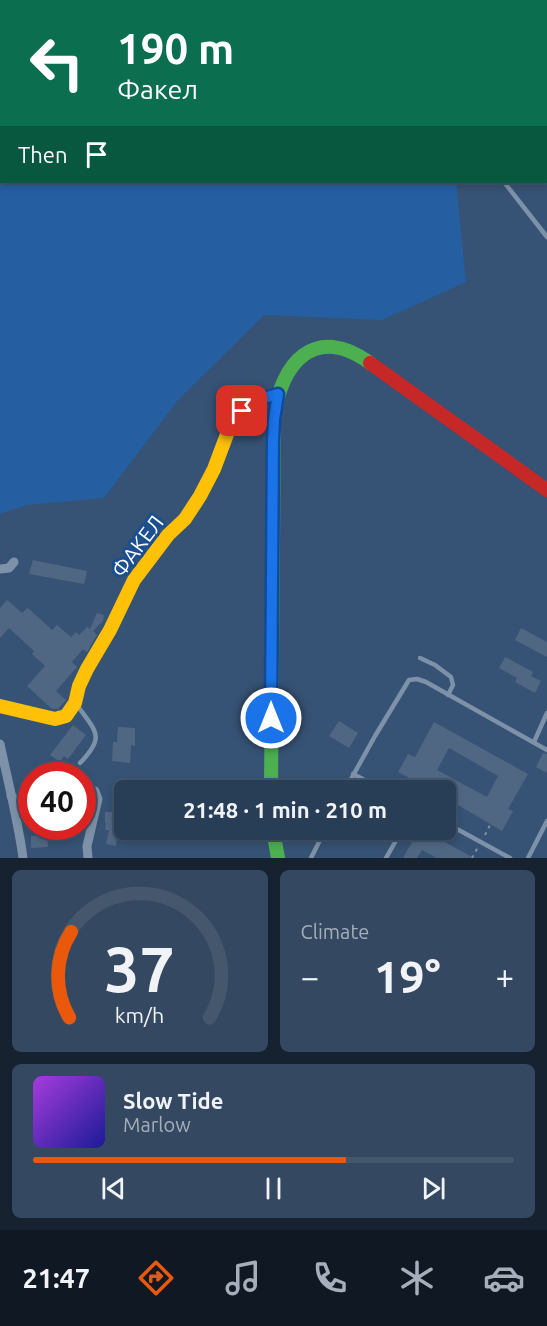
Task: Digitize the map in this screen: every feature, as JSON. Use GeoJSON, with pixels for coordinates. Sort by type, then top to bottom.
{"type":"FeatureCollection","features":[{"type":"Feature","properties":{"kind":"street"},"geometry":{"type":"LineString","coordinates":[[271,780],[274,419],[278,394],[297,361],[304,354],[323,346],[340,347],[352,351],[547,490]]}},
{"type":"Feature","properties":{"kind":"street","name":"ФАКЕЛ"},"geometry":{"type":"LineString","coordinates":[[75,703],[79,686],[87,669],[110,630],[134,580],[200,496],[214,469],[232,421],[260,399],[278,394]]}},
{"type":"Feature","properties":{"kind":"street"},"geometry":{"type":"LineString","coordinates":[[0,569],[9,568],[14,562]]}},
{"type":"Feature","properties":{"kind":"street"},"geometry":{"type":"LineString","coordinates":[[0,706],[55,719],[66,716],[75,703]]}},
{"type":"Feature","properties":{"kind":"street"},"geometry":{"type":"LineString","coordinates":[[0,744],[18,822],[23,858]]}},
{"type":"Feature","properties":{"kind":"street"},"geometry":{"type":"LineString","coordinates":[[11,796],[18,801]]}},
{"type":"Feature","properties":{"kind":"street"},"geometry":{"type":"LineString","coordinates":[[88,840],[88,858]]}},
{"type":"Feature","properties":{"kind":"street"},"geometry":{"type":"LineString","coordinates":[[275,840],[278,858]]}},
{"type":"Feature","properties":{"kind":"lane"},"geometry":{"type":"LineString","coordinates":[[505,183],[547,237]]}},
{"type":"Feature","properties":{"kind":"lane"},"geometry":{"type":"LineString","coordinates":[[420,658],[435,665],[451,677],[453,685],[448,695]]}},
{"type":"Feature","properties":{"kind":"lane"},"geometry":{"type":"LineString","coordinates":[[350,780],[409,680],[426,682],[547,750]]}},
{"type":"Feature","properties":{"kind":"lane"},"geometry":{"type":"LineString","coordinates":[[75,703],[94,730],[96,738],[93,750],[81,762]]}},
{"type":"Feature","properties":{"kind":"lane"},"geometry":{"type":"LineString","coordinates":[[534,742],[547,713]]}},
{"type":"Feature","properties":{"kind":"lane"},"geometry":{"type":"LineString","coordinates":[[353,774],[365,780]]}},
{"type":"Feature","properties":{"kind":"lane"},"geometry":{"type":"LineString","coordinates":[[528,858],[547,820]]}},
{"type":"Feature","properties":{"kind":"lane"},"geometry":{"type":"LineString","coordinates":[[456,828],[510,858]]}},
{"type":"Feature","properties":{"kind":"lane"},"geometry":{"type":"LineString","coordinates":[[314,857],[321,840]]}},
{"type":"Feature","properties":{"kind":"lane"},"geometry":{"type":"LineString","coordinates":[[386,858],[396,840]]}},
{"type":"Feature","properties":{"kind":"shaded area"},"geometry":{"type":"Polygon","coordinates":[[[0,183],[456,183],[466,282],[382,320],[264,315],[178,400],[104,498],[26,505],[0,514],[0,183]]]}},
{"type":"Feature","properties":{"kind":"building"},"geometry":{"type":"Polygon","coordinates":[[[33,560],[87,571],[84,584],[29,574],[33,560]]]}},
{"type":"Feature","properties":{"kind":"building"},"geometry":{"type":"Polygon","coordinates":[[[7,600],[22,613],[27,608],[52,630],[57,625],[71,637],[76,632],[79,635],[87,627],[90,629],[97,613],[104,615],[103,621],[93,631],[97,635],[87,652],[83,649],[72,662],[77,667],[56,691],[66,700],[58,709],[52,709],[27,686],[45,666],[32,654],[34,651],[9,628],[0,638],[0,608],[7,600]]]}},
{"type":"Feature","properties":{"kind":"building"},"geometry":{"type":"Polygon","coordinates":[[[521,628],[547,642],[547,657],[515,640],[521,628]]]}},
{"type":"Feature","properties":{"kind":"building"},"geometry":{"type":"Polygon","coordinates":[[[505,657],[533,672],[531,676],[541,681],[535,693],[515,682],[517,678],[499,668],[505,657]]]}},
{"type":"Feature","properties":{"kind":"building"},"geometry":{"type":"Polygon","coordinates":[[[339,721],[358,733],[349,748],[329,736],[339,721]]]}},
{"type":"Feature","properties":{"kind":"building"},"geometry":{"type":"Polygon","coordinates":[[[434,722],[528,774],[508,809],[513,811],[502,831],[456,804],[456,780],[487,797],[498,776],[449,748],[437,770],[456,780],[413,780],[398,772],[408,754],[415,757],[434,722]]]}},
{"type":"Feature","properties":{"kind":"building"},"geometry":{"type":"Polygon","coordinates":[[[73,725],[86,735],[68,759],[64,756],[60,762],[50,755],[73,725]]]}},
{"type":"Feature","properties":{"kind":"building"},"geometry":{"type":"Polygon","coordinates":[[[118,727],[135,728],[135,746],[131,745],[130,763],[112,761],[113,742],[117,742],[118,727]]]}},
{"type":"Feature","properties":{"kind":"building"},"geometry":{"type":"Polygon","coordinates":[[[543,753],[547,754],[547,773],[536,767],[543,753]]]}},
{"type":"Feature","properties":{"kind":"building"},"geometry":{"type":"Polygon","coordinates":[[[114,795],[116,846],[106,844],[109,830],[105,830],[105,812],[112,812],[114,795]]]}},
{"type":"Feature","properties":{"kind":"building"},"geometry":{"type":"Polygon","coordinates":[[[31,840],[47,840],[48,847],[31,848],[31,840]]]}},
{"type":"Feature","properties":{"kind":"building"},"geometry":{"type":"Polygon","coordinates":[[[413,840],[441,840],[474,858],[437,858],[422,850],[417,858],[403,858],[413,840]]]}},
{"type":"Feature","properties":{"kind":"traffic: fast"},"geometry":{"type":"LineString","coordinates":[[271,780],[274,419],[278,399],[284,381],[293,366],[304,355],[317,348],[333,347],[350,352],[370,363]]}},
{"type":"Feature","properties":{"kind":"traffic: fast"},"geometry":{"type":"LineString","coordinates":[[275,840],[278,858]]}},
{"type":"Feature","properties":{"kind":"traffic: slow"},"geometry":{"type":"LineString","coordinates":[[0,706],[55,719],[66,716],[75,703],[79,686],[87,669],[110,630],[134,580],[168,535],[185,519],[200,496],[214,469],[232,421],[260,399],[278,394]]}},
{"type":"Feature","properties":{"kind":"traffic: jam"},"geometry":{"type":"LineString","coordinates":[[370,363],[547,490]]}},
{"type":"Feature","properties":{"kind":"route"},"geometry":{"type":"LineString","coordinates":[[242,411],[260,399],[278,394],[274,419],[272,483],[271,718]]}}]}
